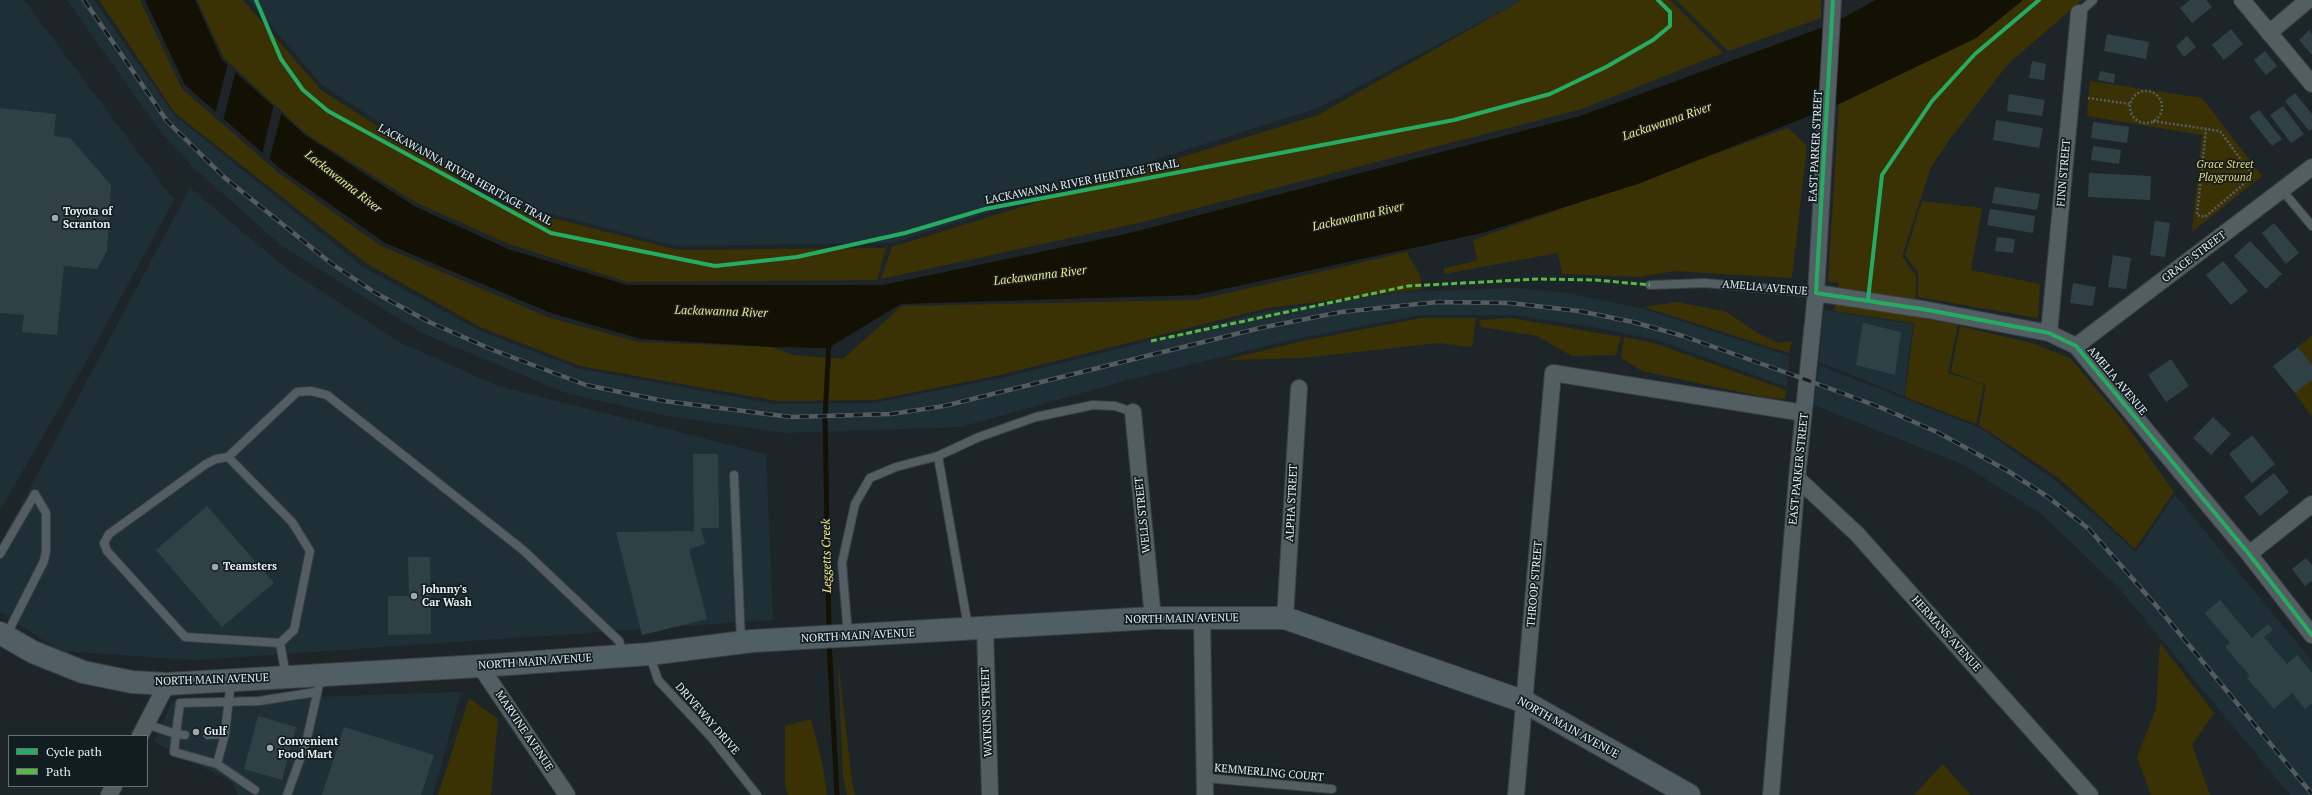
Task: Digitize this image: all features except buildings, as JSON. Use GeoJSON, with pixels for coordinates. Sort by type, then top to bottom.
{"type":"FeatureCollection","features":[{"type":"Feature","properties":{"kind":"main road","name":"NORTH MAIN AVENUE"},"geometry":{"type":"LineString","coordinates":[[3,635],[33,652],[83,672],[132,682],[167,684],[286,677],[319,684],[480,666],[649,654],[741,643],[797,639],[976,630],[1153,618],[1285,618],[1525,702],[1689,795]]}},
{"type":"Feature","properties":{"kind":"street","name":"EAST PARKER STREET"},"geometry":{"type":"LineString","coordinates":[[1771,795],[1797,478],[1816,292],[1834,0]]}},
{"type":"Feature","properties":{"kind":"street"},"geometry":{"type":"LineString","coordinates":[[2242,0],[2312,84]]}},
{"type":"Feature","properties":{"kind":"street"},"geometry":{"type":"LineString","coordinates":[[2270,32],[2308,0]]}},
{"type":"Feature","properties":{"kind":"street","name":"FINN STREET"},"geometry":{"type":"LineString","coordinates":[[2049,333],[2079,13]]}},
{"type":"Feature","properties":{"kind":"street","name":"GRACE STREET"},"geometry":{"type":"LineString","coordinates":[[2076,346],[2312,167]]}},
{"type":"Feature","properties":{"kind":"street","name":"AMELIA AVENUE"},"geometry":{"type":"LineString","coordinates":[[1816,292],[1928,310],[2049,333],[2076,346],[2249,554],[2312,635]]}},
{"type":"Feature","properties":{"kind":"street","name":"THROOP STREET"},"geometry":{"type":"LineString","coordinates":[[1516,795],[1553,373],[1804,413]]}},
{"type":"Feature","properties":{"kind":"street","name":"ALPHA STREET"},"geometry":{"type":"LineString","coordinates":[[1285,618],[1299,388]]}},
{"type":"Feature","properties":{"kind":"street","name":"WELLS STREET"},"geometry":{"type":"LineString","coordinates":[[1133,412],[1153,618]]}},
{"type":"Feature","properties":{"kind":"street","name":"HERMANS AVENUE"},"geometry":{"type":"LineString","coordinates":[[1797,478],[1857,534],[2090,795]]}},
{"type":"Feature","properties":{"kind":"street"},"geometry":{"type":"LineString","coordinates":[[2249,554],[2312,504]]}},
{"type":"Feature","properties":{"kind":"street"},"geometry":{"type":"LineString","coordinates":[[1202,618],[1205,795]]}},
{"type":"Feature","properties":{"kind":"street","name":"WATKINS STREET"},"geometry":{"type":"LineString","coordinates":[[976,630],[990,795]]}},
{"type":"Feature","properties":{"kind":"street","name":"MARVINE AVENUE"},"geometry":{"type":"LineString","coordinates":[[480,666],[567,795]]}},
{"type":"Feature","properties":{"kind":"street"},"geometry":{"type":"LineString","coordinates":[[143,730],[167,684]]}},
{"type":"Feature","properties":{"kind":"lane"},"geometry":{"type":"LineString","coordinates":[[2079,13],[2093,0]]}},
{"type":"Feature","properties":{"kind":"lane"},"geometry":{"type":"LineString","coordinates":[[2282,190],[2312,226]]}},
{"type":"Feature","properties":{"kind":"lane","name":"AMELIA AVENUE"},"geometry":{"type":"LineString","coordinates":[[1650,285],[1705,283],[1816,292]]}},
{"type":"Feature","properties":{"kind":"lane"},"geometry":{"type":"LineString","coordinates":[[228,457],[292,522],[310,550],[294,630],[280,643],[185,637],[107,551],[104,543],[109,534],[206,464],[216,459],[228,457],[297,392],[311,391],[327,395],[523,550],[619,641],[623,656]]}},
{"type":"Feature","properties":{"kind":"lane"},"geometry":{"type":"LineString","coordinates":[[845,636],[842,563],[855,504],[870,478],[896,466],[938,456],[979,437],[1036,417],[1093,405],[1115,406],[1133,412]]}},
{"type":"Feature","properties":{"kind":"lane"},"geometry":{"type":"LineString","coordinates":[[938,456],[976,630]]}},
{"type":"Feature","properties":{"kind":"lane"},"geometry":{"type":"LineString","coordinates":[[734,475],[741,643]]}},
{"type":"Feature","properties":{"kind":"lane"},"geometry":{"type":"LineString","coordinates":[[0,554],[35,494],[46,513],[46,551],[44,561],[3,635]]}},
{"type":"Feature","properties":{"kind":"lane"},"geometry":{"type":"LineString","coordinates":[[280,643],[286,677]]}},
{"type":"Feature","properties":{"kind":"lane","name":"DRIVEWAY DRIVE"},"geometry":{"type":"LineString","coordinates":[[649,654],[658,680],[712,737],[757,795]]}},
{"type":"Feature","properties":{"kind":"lane"},"geometry":{"type":"LineString","coordinates":[[217,764],[225,734],[227,701],[231,680]]}},
{"type":"Feature","properties":{"kind":"lane"},"geometry":{"type":"LineString","coordinates":[[255,790],[217,764],[174,752],[180,703],[259,701],[319,684],[306,743],[287,795]]}},
{"type":"Feature","properties":{"kind":"lane"},"geometry":{"type":"LineString","coordinates":[[143,730],[185,735]]}},
{"type":"Feature","properties":{"kind":"lane"},"geometry":{"type":"LineString","coordinates":[[208,735],[225,734]]}},
{"type":"Feature","properties":{"kind":"lane","name":"KEMMERLING COURT"},"geometry":{"type":"LineString","coordinates":[[1205,778],[1332,789]]}},
{"type":"Feature","properties":{"kind":"path"},"geometry":{"type":"LineString","coordinates":[[2140,92],[2150,92],[2155,94],[2161,103],[2162,108],[2160,114],[2153,121],[2148,123],[2138,121],[2131,114],[2130,104],[2132,99],[2140,92]]}},
{"type":"Feature","properties":{"kind":"path"},"geometry":{"type":"LineString","coordinates":[[2088,98],[2130,104]]}},
{"type":"Feature","properties":{"kind":"path"},"geometry":{"type":"LineString","coordinates":[[2153,121],[2206,129],[2220,132],[2253,176],[2205,217],[2197,215],[2206,129]]}},
{"type":"Feature","properties":{"kind":"shaded area"},"geometry":{"type":"Polygon","coordinates":[[[0,0],[24,0],[174,200],[82,369],[0,510],[0,0]]]}},
{"type":"Feature","properties":{"kind":"shaded area"},"geometry":{"type":"Polygon","coordinates":[[[67,0],[94,0],[174,115],[363,267],[480,331],[580,369],[776,404],[874,403],[1001,378],[1268,311],[1402,292],[1516,288],[1568,293],[1644,309],[1789,356],[1787,387],[1657,340],[1588,326],[1512,315],[1421,315],[1294,339],[1128,380],[961,427],[786,433],[667,416],[566,393],[422,333],[282,246],[194,168],[160,131],[67,0]]]}},
{"type":"Feature","properties":{"kind":"shaded area"},"geometry":{"type":"Polygon","coordinates":[[[249,0],[1522,0],[1318,108],[892,243],[676,246],[501,201],[322,85],[249,0]]]}},
{"type":"Feature","properties":{"kind":"shaded area"},"geometry":{"type":"Polygon","coordinates":[[[190,188],[287,269],[401,343],[498,386],[766,454],[773,620],[196,660],[60,651],[0,612],[0,544],[190,188]]]}},
{"type":"Feature","properties":{"kind":"shaded area"},"geometry":{"type":"Polygon","coordinates":[[[1824,310],[1913,324],[1904,396],[1819,362],[1824,310]]]}},
{"type":"Feature","properties":{"kind":"shaded area"},"geometry":{"type":"Polygon","coordinates":[[[1819,365],[1982,429],[2056,481],[2136,552],[2175,495],[2312,661],[2312,795],[2290,795],[2118,587],[2041,514],[1962,464],[1814,405],[1819,365]]]}},
{"type":"Feature","properties":{"kind":"shaded area"},"geometry":{"type":"Polygon","coordinates":[[[461,692],[433,795],[238,795],[232,782],[154,742],[173,700],[192,701],[461,692]]]}},
{"type":"Feature","properties":{"kind":"green space"},"geometry":{"type":"Polygon","coordinates":[[[99,0],[140,0],[182,89],[280,174],[379,245],[550,318],[639,342],[772,347],[792,355],[843,359],[902,306],[1197,300],[1407,252],[1420,276],[1422,289],[1268,308],[1000,375],[875,400],[778,401],[580,366],[480,327],[366,263],[175,113],[99,0]]]}},
{"type":"Feature","properties":{"kind":"green space"},"geometry":{"type":"Polygon","coordinates":[[[197,0],[243,0],[321,90],[501,205],[678,250],[886,248],[877,280],[627,282],[509,244],[415,202],[305,133],[224,58],[197,0]]]}},
{"type":"Feature","properties":{"kind":"green space"},"geometry":{"type":"Polygon","coordinates":[[[1522,0],[1670,0],[1723,53],[1582,109],[1143,222],[881,279],[892,247],[1318,115],[1522,0]]]}},
{"type":"Feature","properties":{"kind":"green space"},"geometry":{"type":"Polygon","coordinates":[[[1676,0],[1821,0],[1821,18],[1728,51],[1676,0]]]}},
{"type":"Feature","properties":{"kind":"green space"},"geometry":{"type":"Polygon","coordinates":[[[2023,0],[2082,0],[2008,64],[1950,139],[1931,167],[1902,256],[1916,276],[1915,317],[1958,325],[1948,373],[1984,385],[1976,424],[1905,397],[1914,323],[1834,311],[1839,283],[1828,281],[1839,104],[1976,38],[2023,0]]]}},
{"type":"Feature","properties":{"kind":"green space","name":"Grace Street Playground"},"geometry":{"type":"Polygon","coordinates":[[[2090,81],[2202,98],[2262,176],[2192,232],[2202,135],[2087,116],[2090,81]]]}},
{"type":"Feature","properties":{"kind":"green space"},"geometry":{"type":"Polygon","coordinates":[[[1788,128],[1807,146],[1792,278],[1675,271],[1640,277],[1562,274],[1558,253],[1444,274],[1444,268],[1477,261],[1473,240],[1788,128]]]}},
{"type":"Feature","properties":{"kind":"green space"},"geometry":{"type":"Polygon","coordinates":[[[1922,201],[1982,208],[1971,270],[2040,284],[2038,318],[1918,297],[1918,272],[1905,255],[1922,201]]]}},
{"type":"Feature","properties":{"kind":"green space"},"geometry":{"type":"Polygon","coordinates":[[[1678,302],[1727,312],[1754,331],[1777,343],[1792,341],[1789,353],[1644,307],[1678,302]]]}},
{"type":"Feature","properties":{"kind":"green space"},"geometry":{"type":"Polygon","coordinates":[[[1421,318],[1476,318],[1472,347],[1439,343],[1303,358],[1225,360],[1298,342],[1421,318]]]}},
{"type":"Feature","properties":{"kind":"green space"},"geometry":{"type":"Polygon","coordinates":[[[1511,318],[1621,337],[1616,355],[1572,356],[1537,336],[1481,327],[1479,320],[1511,318]]]}},
{"type":"Feature","properties":{"kind":"green space"},"geometry":{"type":"Polygon","coordinates":[[[1960,326],[2035,344],[2070,358],[2123,420],[2174,492],[2135,549],[2059,478],[1979,425],[1986,385],[1951,372],[1960,326]]]}},
{"type":"Feature","properties":{"kind":"green space"},"geometry":{"type":"Polygon","coordinates":[[[2312,335],[2312,365],[2298,347],[2312,335]]]}},
{"type":"Feature","properties":{"kind":"green space"},"geometry":{"type":"Polygon","coordinates":[[[1624,337],[1654,343],[1786,390],[1785,399],[1763,397],[1642,371],[1621,358],[1624,337]]]}},
{"type":"Feature","properties":{"kind":"green space"},"geometry":{"type":"Polygon","coordinates":[[[2312,380],[2312,417],[2295,393],[2312,380]]]}},
{"type":"Feature","properties":{"kind":"green space"},"geometry":{"type":"Polygon","coordinates":[[[2160,643],[2214,713],[2192,745],[2210,795],[2151,795],[2137,757],[2156,709],[2160,643]]]}},
{"type":"Feature","properties":{"kind":"green space"},"geometry":{"type":"Polygon","coordinates":[[[838,661],[852,782],[855,795],[847,795],[843,776],[838,661]]]}},
{"type":"Feature","properties":{"kind":"green space"},"geometry":{"type":"Polygon","coordinates":[[[469,698],[498,719],[491,795],[438,795],[469,698]]]}},
{"type":"Feature","properties":{"kind":"green space"},"geometry":{"type":"Polygon","coordinates":[[[811,719],[822,762],[827,795],[788,795],[785,786],[785,726],[811,719]]]}},
{"type":"Feature","properties":{"kind":"green space"},"geometry":{"type":"Polygon","coordinates":[[[1943,764],[1970,795],[1914,795],[1943,764]]]}},
{"type":"Feature","properties":{"kind":"water","name":"Lackawanna River"},"geometry":{"type":"Polygon","coordinates":[[[145,0],[195,0],[222,60],[305,135],[414,206],[508,249],[627,285],[883,285],[1130,233],[1580,116],[1832,24],[1876,0],[2023,0],[1976,38],[1839,104],[1638,184],[1482,233],[1196,295],[901,304],[828,348],[772,347],[641,339],[551,313],[385,243],[283,171],[185,85],[145,0]]]}},
{"type":"Feature","properties":{"kind":"pier"},"geometry":{"type":"Polygon","coordinates":[[[228,63],[236,70],[223,121],[215,114],[228,63]]]}},
{"type":"Feature","properties":{"kind":"pier"},"geometry":{"type":"Polygon","coordinates":[[[274,104],[282,111],[269,161],[262,155],[274,104]]]}},
{"type":"Feature","properties":{"kind":"waterway","name":"Leggetts Creek"},"geometry":{"type":"LineString","coordinates":[[829,341],[825,419],[829,631]]}},
{"type":"Feature","properties":{"kind":"waterway","name":"Leggetts Creek"},"geometry":{"type":"LineString","coordinates":[[829,641],[837,795]]}},
{"type":"Feature","properties":{"kind":"railway"},"geometry":{"type":"LineString","coordinates":[[84,0],[167,121],[225,178],[332,264],[374,292],[429,322],[493,350],[586,385],[664,401],[791,417],[891,414],[944,406],[1260,328],[1341,312],[1438,302],[1510,303],[1579,311],[1633,322],[1683,336],[1807,380],[1882,408],[1939,433],[2008,471],[2048,497],[2089,529],[2160,610],[2312,794]]}},
{"type":"Feature","properties":{"kind":"marked path"},"geometry":{"type":"LineString","coordinates":[[1151,341],[1408,286],[1538,279],[1596,280],[1650,285]]}},
{"type":"Feature","properties":{"kind":"cycle path","name":"LACKAWANNA RIVER HERITAGE TRAIL"},"geometry":{"type":"LineString","coordinates":[[256,0],[281,59],[303,90],[328,111],[551,233],[715,266],[797,257],[905,233],[985,209],[1454,120],[1550,94],[1606,67],[1653,40],[1670,26],[1670,12],[1658,0]]}},
{"type":"Feature","properties":{"kind":"cycle path"},"geometry":{"type":"LineString","coordinates":[[1833,0],[1816,293],[1928,310],[2049,333],[2076,346],[2249,554],[2312,635]]}},
{"type":"Feature","properties":{"kind":"cycle path"},"geometry":{"type":"LineString","coordinates":[[1868,300],[1882,175],[1932,101],[1975,54],[2039,0]]}},
{"type":"Feature","properties":{"kind":"place","name":"Toyota of Scranton"},"geometry":{"type":"Point","coordinates":[55,218]}},
{"type":"Feature","properties":{"kind":"place","name":"Teamsters"},"geometry":{"type":"Point","coordinates":[215,567]}},
{"type":"Feature","properties":{"kind":"place","name":"Johnny's Car Wash"},"geometry":{"type":"Point","coordinates":[414,596]}},
{"type":"Feature","properties":{"kind":"place","name":"Gulf"},"geometry":{"type":"Point","coordinates":[196,732]}},
{"type":"Feature","properties":{"kind":"place","name":"Convenient Food Mart"},"geometry":{"type":"Point","coordinates":[270,748]}}]}
